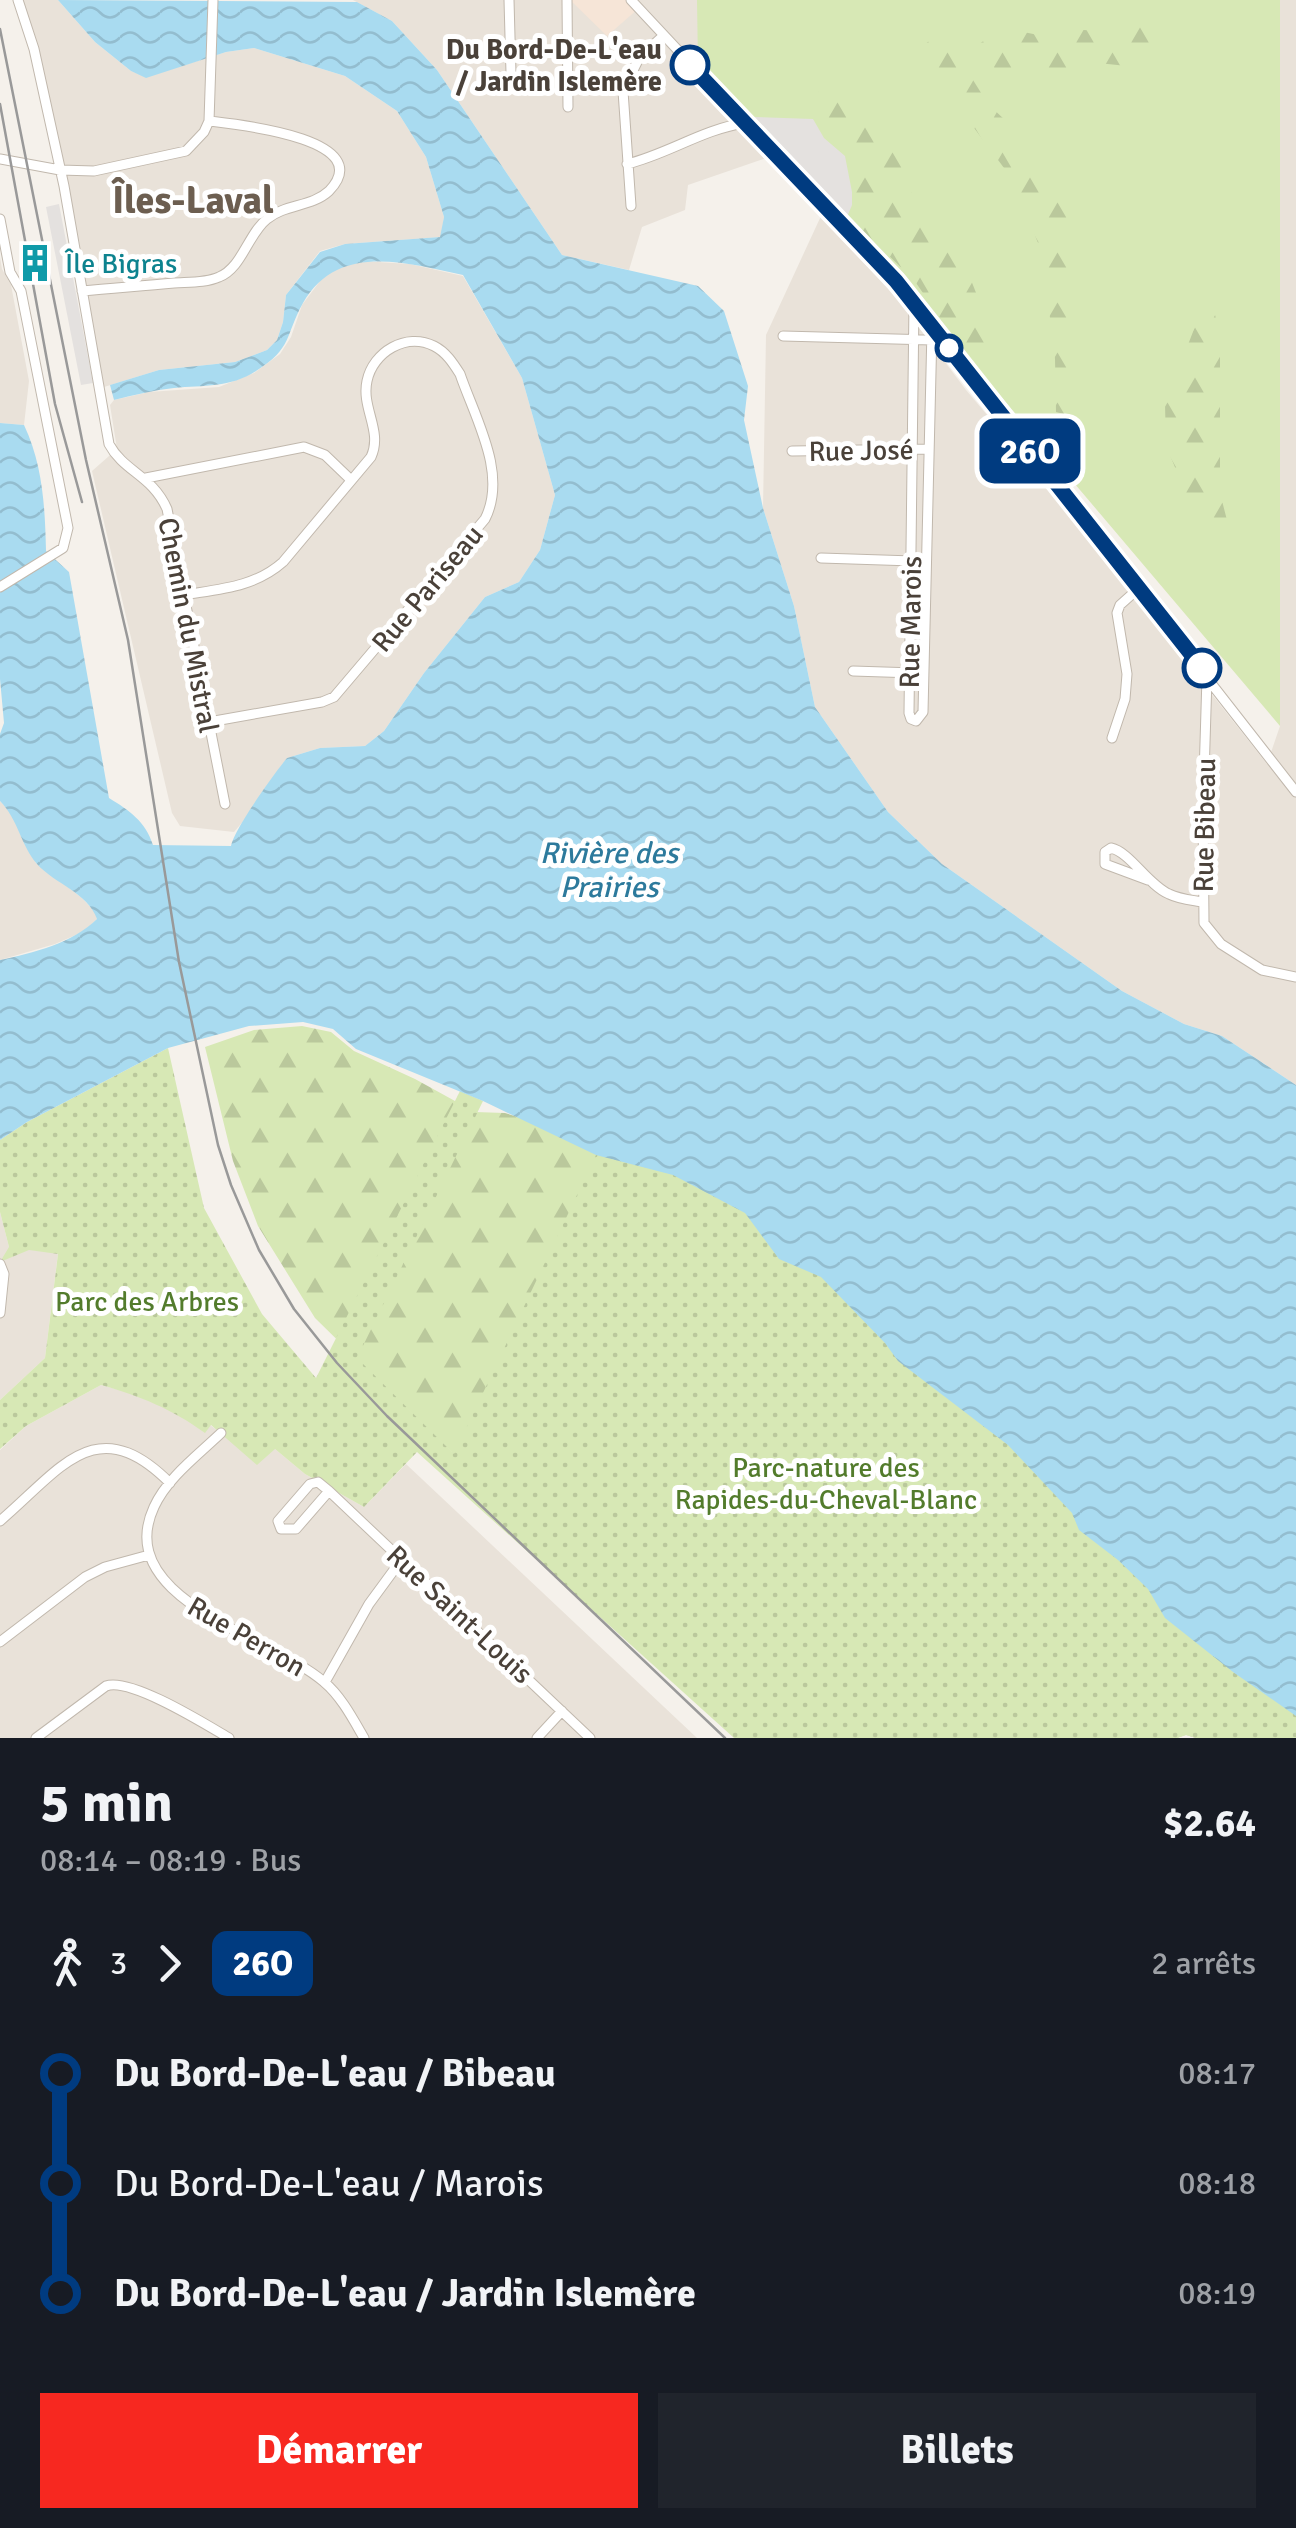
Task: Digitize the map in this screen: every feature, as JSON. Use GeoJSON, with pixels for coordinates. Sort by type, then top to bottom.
{"type":"FeatureCollection","features":[{"type":"Feature","properties":{"kind":"street","name":"Chemin du Mistral"},"geometry":{"type":"LineString","coordinates":[[18,0],[34,49],[60,170],[109,444],[122,461],[146,478],[167,509],[224,804]]}},
{"type":"Feature","properties":{"kind":"street"},"geometry":{"type":"LineString","coordinates":[[0,159],[60,170],[94,171],[174,155],[194,144],[209,120],[213,0]]}},
{"type":"Feature","properties":{"kind":"street"},"geometry":{"type":"LineString","coordinates":[[508,0],[511,72]]}},
{"type":"Feature","properties":{"kind":"street"},"geometry":{"type":"LineString","coordinates":[[567,0],[568,107]]}},
{"type":"Feature","properties":{"kind":"street"},"geometry":{"type":"LineString","coordinates":[[631,0],[914,303],[1296,792]]}},
{"type":"Feature","properties":{"kind":"street"},"geometry":{"type":"LineString","coordinates":[[631,206],[623,91],[639,58],[663,36]]}},
{"type":"Feature","properties":{"kind":"street"},"geometry":{"type":"LineString","coordinates":[[721,126],[728,105]]}},
{"type":"Feature","properties":{"kind":"street"},"geometry":{"type":"LineString","coordinates":[[82,291],[215,279],[226,274],[260,224],[270,216],[315,200],[332,187],[336,162],[312,141],[266,128],[209,120]]}},
{"type":"Feature","properties":{"kind":"street"},"geometry":{"type":"LineString","coordinates":[[628,164],[721,126],[745,123]]}},
{"type":"Feature","properties":{"kind":"street"},"geometry":{"type":"LineString","coordinates":[[0,219],[5,272],[21,291],[68,528],[66,543],[55,554],[0,587]]}},
{"type":"Feature","properties":{"kind":"street","name":"Rue Marois"},"geometry":{"type":"LineString","coordinates":[[914,303],[909,712],[916,721],[923,712],[932,326]]}},
{"type":"Feature","properties":{"kind":"street"},"geometry":{"type":"LineString","coordinates":[[783,336],[932,340]]}},
{"type":"Feature","properties":{"kind":"street","name":"Rue Pariseau"},"geometry":{"type":"LineString","coordinates":[[184,595],[250,583],[283,562],[375,448],[376,437],[365,396],[371,368],[393,346],[410,342],[435,346],[460,374],[494,471],[493,504],[485,519],[334,697],[209,722]]}},
{"type":"Feature","properties":{"kind":"street"},"geometry":{"type":"LineString","coordinates":[[146,478],[304,447],[325,455],[350,479]]}},
{"type":"Feature","properties":{"kind":"street","name":"Rue José"},"geometry":{"type":"LineString","coordinates":[[792,451],[929,450]]}},
{"type":"Feature","properties":{"kind":"street"},"geometry":{"type":"LineString","coordinates":[[820,558],[926,561]]}},
{"type":"Feature","properties":{"kind":"street"},"geometry":{"type":"LineString","coordinates":[[1112,738],[1125,699],[1127,674],[1117,613],[1120,604],[1139,588]]}},
{"type":"Feature","properties":{"kind":"street"},"geometry":{"type":"LineString","coordinates":[[853,671],[924,673]]}},
{"type":"Feature","properties":{"kind":"street","name":"Rue Bibeau"},"geometry":{"type":"LineString","coordinates":[[1208,676],[1204,923],[1221,944],[1262,970],[1296,977]]}},
{"type":"Feature","properties":{"kind":"street"},"geometry":{"type":"LineString","coordinates":[[1148,880],[1105,864],[1106,852],[1111,848],[1119,850],[1168,894],[1202,902]]}},
{"type":"Feature","properties":{"kind":"street"},"geometry":{"type":"LineString","coordinates":[[0,1313],[4,1274],[1,1265]]}},
{"type":"Feature","properties":{"kind":"street"},"geometry":{"type":"LineString","coordinates":[[0,1642],[85,1577],[105,1567],[150,1555],[146,1535],[155,1504],[170,1482],[221,1433]]}},
{"type":"Feature","properties":{"kind":"street"},"geometry":{"type":"LineString","coordinates":[[0,1522],[76,1456],[98,1446],[132,1452],[170,1482]]}},
{"type":"Feature","properties":{"kind":"street"},"geometry":{"type":"LineString","coordinates":[[318,1482],[330,1491],[296,1529],[281,1529],[278,1522],[310,1484],[318,1482]]}},
{"type":"Feature","properties":{"kind":"street","name":"Rue Saint-Louis"},"geometry":{"type":"LineString","coordinates":[[330,1491],[590,1738]]}},
{"type":"Feature","properties":{"kind":"street","name":"Rue Perron"},"geometry":{"type":"LineString","coordinates":[[150,1555],[166,1586],[182,1600],[286,1656],[325,1682],[351,1714],[364,1738]]}},
{"type":"Feature","properties":{"kind":"street"},"geometry":{"type":"LineString","coordinates":[[325,1682],[368,1604],[402,1559]]}},
{"type":"Feature","properties":{"kind":"street"},"geometry":{"type":"LineString","coordinates":[[36,1738],[115,1683],[228,1738]]}},
{"type":"Feature","properties":{"kind":"street"},"geometry":{"type":"LineString","coordinates":[[536,1738],[562,1711]]}},
{"type":"Feature","properties":{"kind":"shaded area"},"geometry":{"type":"Polygon","coordinates":[[[22,0],[58,0],[95,42],[131,71],[146,77],[226,52],[254,48],[345,76],[397,111],[426,157],[444,217],[441,237],[345,244],[320,251],[286,295],[277,340],[267,350],[235,362],[159,370],[104,387],[66,183],[22,0]]]}},
{"type":"Feature","properties":{"kind":"shaded area"},"geometry":{"type":"Polygon","coordinates":[[[353,0],[698,0],[698,64],[694,72],[772,156],[688,185],[685,210],[642,227],[629,270],[562,255],[437,70],[392,21],[353,0]]]}},
{"type":"Feature","properties":{"kind":"shaded area"},"geometry":{"type":"Polygon","coordinates":[[[570,0],[629,0],[638,9],[607,36],[570,0]]]}},
{"type":"Feature","properties":{"kind":"shaded area"},"geometry":{"type":"Polygon","coordinates":[[[1280,0],[1296,0],[1296,1085],[1222,1036],[1184,1024],[1122,991],[942,864],[888,812],[815,707],[794,606],[763,508],[766,335],[821,216],[899,301],[1267,764],[1280,726],[1280,0]]]}},
{"type":"Feature","properties":{"kind":"shaded area"},"geometry":{"type":"Polygon","coordinates":[[[754,117],[813,119],[824,138],[845,156],[852,192],[847,217],[754,117]]]}},
{"type":"Feature","properties":{"kind":"shaded area"},"geometry":{"type":"Polygon","coordinates":[[[59,204],[93,383],[81,385],[46,207],[59,204]]]}},
{"type":"Feature","properties":{"kind":"shaded area"},"geometry":{"type":"Polygon","coordinates":[[[0,257],[11,285],[29,381],[24,425],[0,423],[0,257]]]}},
{"type":"Feature","properties":{"kind":"shaded area"},"geometry":{"type":"Polygon","coordinates":[[[361,261],[410,264],[463,276],[522,378],[555,495],[540,550],[519,582],[485,597],[384,731],[365,746],[320,748],[287,758],[234,832],[180,826],[172,813],[92,471],[117,449],[110,405],[114,400],[149,392],[219,387],[254,373],[280,354],[291,337],[302,305],[320,281],[331,270],[361,261]]]}},
{"type":"Feature","properties":{"kind":"shaded area"},"geometry":{"type":"Polygon","coordinates":[[[0,801],[10,811],[36,863],[82,898],[97,919],[85,931],[55,944],[0,960],[0,801]]]}},
{"type":"Feature","properties":{"kind":"shaded area"},"geometry":{"type":"Polygon","coordinates":[[[0,1212],[9,1247],[58,1253],[45,1358],[0,1400],[0,1212]]]}},
{"type":"Feature","properties":{"kind":"shaded area"},"geometry":{"type":"Polygon","coordinates":[[[101,1385],[135,1394],[176,1412],[205,1432],[210,1425],[221,1433],[275,1449],[305,1474],[364,1507],[406,1464],[697,1738],[0,1738],[0,1450],[26,1426],[101,1385]]]}},
{"type":"Feature","properties":{"kind":"green space"},"geometry":{"type":"Polygon","coordinates":[[[697,0],[1280,0],[1280,726],[919,300],[698,64],[697,0]]]}},
{"type":"Feature","properties":{"kind":"green space"},"geometry":{"type":"Polygon","coordinates":[[[1137,17],[1158,22],[1162,38],[1157,56],[1137,67],[1088,62],[1047,81],[1023,70],[996,69],[979,57],[976,46],[997,32],[1014,30],[1048,37],[1067,29],[1100,31],[1137,17]]]}},
{"type":"Feature","properties":{"kind":"green space"},"geometry":{"type":"Polygon","coordinates":[[[930,40],[958,56],[988,104],[1006,121],[1022,157],[1040,176],[1049,176],[1053,171],[1061,175],[1067,192],[1075,341],[1074,372],[1064,414],[1056,412],[1055,359],[1042,253],[1013,180],[921,57],[922,47],[930,40]]]}},
{"type":"Feature","properties":{"kind":"green space"},"geometry":{"type":"Polygon","coordinates":[[[817,81],[837,82],[851,115],[869,118],[903,163],[915,206],[969,275],[984,313],[985,371],[981,377],[914,280],[850,218],[851,174],[824,113],[817,81]]]}},
{"type":"Feature","properties":{"kind":"green space"},"geometry":{"type":"Polygon","coordinates":[[[1203,306],[1214,311],[1220,334],[1220,493],[1229,528],[1229,549],[1220,553],[1208,545],[1166,446],[1165,404],[1203,306]]]}},
{"type":"Feature","properties":{"kind":"green space"},"geometry":{"type":"Polygon","coordinates":[[[302,1026],[331,1032],[354,1051],[475,1112],[505,1113],[580,1136],[1296,1738],[1177,1738],[584,1582],[315,1318],[258,1226],[233,1161],[205,1047],[254,1030],[302,1026]]]}},
{"type":"Feature","properties":{"kind":"green space","name":"Parc-nature des Rapides-du-Cheval-Blanc"},"geometry":{"type":"Polygon","coordinates":[[[168,1048],[204,1208],[262,1314],[316,1378],[460,1091],[483,1101],[357,1358],[454,1454],[596,1155],[740,1098],[1296,1529],[1296,1738],[734,1738],[417,1452],[364,1507],[305,1474],[275,1449],[257,1465],[211,1425],[205,1433],[155,1404],[101,1385],[26,1426],[0,1449],[0,1400],[45,1358],[58,1254],[29,1250],[0,1262],[9,1247],[0,1212],[0,1140],[168,1048]]]}},
{"type":"Feature","properties":{"kind":"water","name":"Rivière des Prairies"},"geometry":{"type":"Polygon","coordinates":[[[58,0],[357,2],[392,21],[437,70],[562,255],[698,286],[724,311],[748,386],[744,420],[763,508],[794,606],[815,707],[888,812],[942,864],[1122,991],[1184,1024],[1222,1036],[1296,1085],[1296,1716],[1165,1618],[1148,1589],[1079,1530],[1072,1513],[1008,1445],[898,1361],[821,1277],[779,1259],[745,1213],[673,1175],[596,1155],[483,1101],[356,1049],[333,1029],[303,1022],[249,1026],[168,1048],[0,1140],[0,960],[64,941],[97,919],[79,895],[37,864],[0,801],[0,734],[4,723],[0,679],[0,423],[24,425],[39,471],[46,551],[69,572],[109,798],[136,817],[153,845],[231,846],[247,815],[287,758],[320,748],[365,746],[384,731],[485,597],[519,582],[540,550],[555,495],[522,378],[463,275],[441,270],[375,262],[335,271],[303,303],[282,348],[256,371],[227,383],[166,389],[114,400],[110,385],[159,370],[235,362],[267,350],[277,340],[286,295],[320,252],[345,244],[440,237],[444,217],[426,157],[397,111],[345,76],[254,48],[226,52],[146,78],[95,42],[58,0]]]}},
{"type":"Feature","properties":{"kind":"tram line"},"geometry":{"type":"LineString","coordinates":[[0,29],[86,460],[128,640],[179,962],[218,1145],[231,1185],[259,1250],[294,1309],[337,1363],[387,1416],[725,1738]]}},
{"type":"Feature","properties":{"kind":"tram line"},"geometry":{"type":"LineString","coordinates":[[0,104],[55,404],[82,502]]}},
{"type":"Feature","properties":{"kind":"bus line","name":"26O"},"geometry":{"type":"LineString","coordinates":[[690,65],[896,281],[1202,668]]}},
{"type":"Feature","properties":{"kind":"place","name":"Du Bord-De-L'eau / Jardin Islemère"},"geometry":{"type":"Point","coordinates":[690,65]}},
{"type":"Feature","properties":{"kind":"place","name":"Île Bigras"},"geometry":{"type":"Point","coordinates":[35,263]}},
{"type":"Feature","properties":{"kind":"district","name":"Îles-Laval"},"geometry":{"type":"Point","coordinates":[193,200]}},
{"type":"Feature","properties":{"kind":"park label","name":"Parc des Arbres"},"geometry":{"type":"Point","coordinates":[147,1301]}}]}
